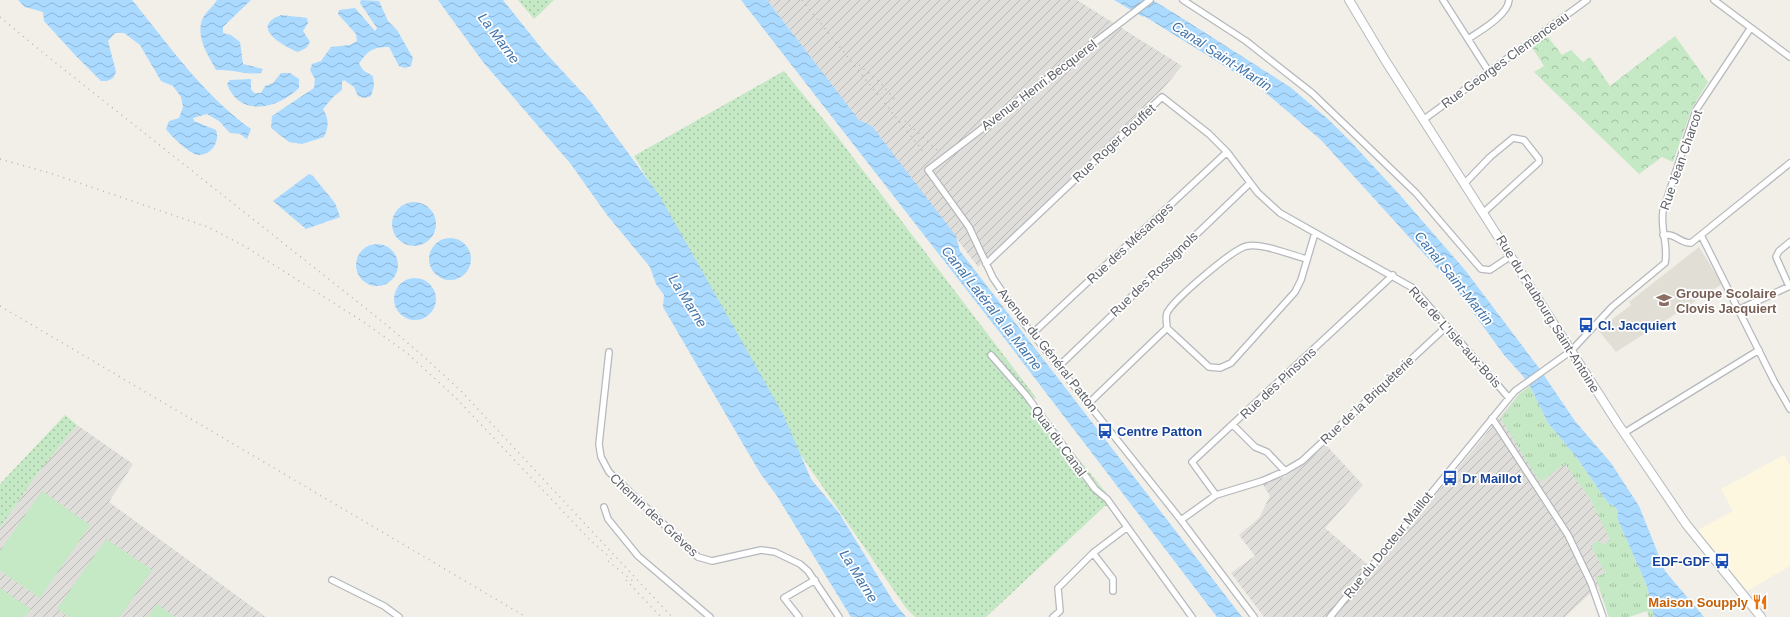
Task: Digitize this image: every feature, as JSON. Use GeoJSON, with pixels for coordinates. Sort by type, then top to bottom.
{"type":"FeatureCollection","features":[{"type":"Feature","properties":{"kind":"street","name":"Avenue Henri Becquerel"},"geometry":{"type":"LineString","coordinates":[[928,170],[1150,0]]}},
{"type":"Feature","properties":{"kind":"street"},"geometry":{"type":"LineString","coordinates":[[1183,0],[1246,41],[1312,92],[1416,193],[1481,269],[1490,270],[1511,256]]}},
{"type":"Feature","properties":{"kind":"street","name":"Rue du Faubourg Saint-Antoine"},"geometry":{"type":"LineString","coordinates":[[1348,0],[1423,120],[1624,433],[1686,524],[1761,617]]}},
{"type":"Feature","properties":{"kind":"street"},"geometry":{"type":"LineString","coordinates":[[1443,0],[1489,72]]}},
{"type":"Feature","properties":{"kind":"street"},"geometry":{"type":"LineString","coordinates":[[1468,39],[1503,13],[1508,6],[1509,0]]}},
{"type":"Feature","properties":{"kind":"street","name":"Rue Georges Clemenceau"},"geometry":{"type":"LineString","coordinates":[[1423,120],[1587,0]]}},
{"type":"Feature","properties":{"kind":"street"},"geometry":{"type":"LineString","coordinates":[[1714,0],[1790,57]]}},
{"type":"Feature","properties":{"kind":"street","name":"Rue Jean Charcot"},"geometry":{"type":"LineString","coordinates":[[1571,351],[1612,307],[1665,263],[1666,258],[1661,221],[1663,211],[1696,110],[1750,28]]}},
{"type":"Feature","properties":{"kind":"street","name":"Rue Roger Bouffet"},"geometry":{"type":"LineString","coordinates":[[986,264],[1162,98],[1209,134],[1227,152],[1258,194],[1280,213],[1315,232]]}},
{"type":"Feature","properties":{"kind":"street"},"geometry":{"type":"LineString","coordinates":[[1464,184],[1490,157],[1513,138],[1524,140],[1539,159],[1539,162],[1483,213]]}},
{"type":"Feature","properties":{"kind":"street","name":"Rue des Mésanges"},"geometry":{"type":"LineString","coordinates":[[1033,333],[1227,152]]}},
{"type":"Feature","properties":{"kind":"street"},"geometry":{"type":"LineString","coordinates":[[1662,235],[1674,235],[1686,243],[1690,243],[1790,163]]}},
{"type":"Feature","properties":{"kind":"street","name":"Avenue du Général Patton"},"geometry":{"type":"LineString","coordinates":[[928,170],[969,226],[986,264],[1003,293],[1058,366],[1181,520],[1254,617]]}},
{"type":"Feature","properties":{"kind":"street","name":"Rue des Rossignols"},"geometry":{"type":"LineString","coordinates":[[1058,366],[1250,183]]}},
{"type":"Feature","properties":{"kind":"street"},"geometry":{"type":"LineString","coordinates":[[1307,259],[1257,246],[1242,248],[1176,300],[1166,314],[1167,328],[1209,367],[1220,368],[1231,363],[1295,292],[1307,259],[1315,232]]}},
{"type":"Feature","properties":{"kind":"street","name":"Rue de L'Isle-aux-Bois"},"geometry":{"type":"LineString","coordinates":[[1315,232],[1394,275],[1413,288],[1509,398]]}},
{"type":"Feature","properties":{"kind":"street"},"geometry":{"type":"LineString","coordinates":[[1701,235],[1740,309],[1774,381],[1790,409]]}},
{"type":"Feature","properties":{"kind":"street"},"geometry":{"type":"LineString","coordinates":[[1740,309],[1790,286],[1776,256],[1779,251],[1790,242]]}},
{"type":"Feature","properties":{"kind":"street","name":"Rue des Pinsons"},"geometry":{"type":"LineString","coordinates":[[1216,495],[1192,462],[1394,275]]}},
{"type":"Feature","properties":{"kind":"street","name":"Rue de la Briquèterie"},"geometry":{"type":"LineString","coordinates":[[1181,520],[1216,495],[1285,471],[1302,461],[1447,326]]}},
{"type":"Feature","properties":{"kind":"street"},"geometry":{"type":"LineString","coordinates":[[1089,403],[1167,328]]}},
{"type":"Feature","properties":{"kind":"street"},"geometry":{"type":"LineString","coordinates":[[1624,433],[1759,350]]}},
{"type":"Feature","properties":{"kind":"street","name":"Rue du Docteur Maillot"},"geometry":{"type":"LineString","coordinates":[[1330,617],[1509,398],[1525,384],[1571,351]]}},
{"type":"Feature","properties":{"kind":"street","name":"Chemin des Grèves"},"geometry":{"type":"LineString","coordinates":[[609,352],[599,444],[601,457],[609,472],[698,557],[712,561],[761,550],[768,550],[800,564],[815,580],[839,617]]}},
{"type":"Feature","properties":{"kind":"street","name":"Quai du Canal"},"geometry":{"type":"LineString","coordinates":[[991,355],[1026,395],[1095,489],[1107,499],[1126,528],[1192,617]]}},
{"type":"Feature","properties":{"kind":"street"},"geometry":{"type":"LineString","coordinates":[[1492,418],[1568,535],[1591,583],[1603,617]]}},
{"type":"Feature","properties":{"kind":"street"},"geometry":{"type":"LineString","coordinates":[[1233,425],[1255,447],[1266,452],[1285,471]]}},
{"type":"Feature","properties":{"kind":"street"},"geometry":{"type":"LineString","coordinates":[[604,507],[608,519],[638,556],[710,617]]}},
{"type":"Feature","properties":{"kind":"street"},"geometry":{"type":"LineString","coordinates":[[1065,617],[1060,611],[1058,588],[1092,553],[1126,528]]}},
{"type":"Feature","properties":{"kind":"street"},"geometry":{"type":"LineString","coordinates":[[1092,553],[1113,579],[1113,591]]}},
{"type":"Feature","properties":{"kind":"street"},"geometry":{"type":"LineString","coordinates":[[332,580],[384,606],[399,617]]}},
{"type":"Feature","properties":{"kind":"street"},"geometry":{"type":"LineString","coordinates":[[799,617],[784,598],[815,580]]}},
{"type":"Feature","properties":{"kind":"street"},"geometry":{"type":"LineString","coordinates":[[1186,609],[1189,617]]}},
{"type":"Feature","properties":{"kind":"street"},"geometry":{"type":"LineString","coordinates":[[1053,617],[1060,611]]}},
{"type":"Feature","properties":{"kind":"shaded area"},"geometry":{"type":"Polygon","coordinates":[[[767,0],[1077,0],[1182,66],[1160,92],[978,267],[872,126],[859,120],[767,0]]]}},
{"type":"Feature","properties":{"kind":"shaded area","name":"Groupe Scolaire Clovis Jacquiert"},"geometry":{"type":"Polygon","coordinates":[[[1699,247],[1722,284],[1616,352],[1598,330],[1631,305],[1629,302],[1699,247]]]}},
{"type":"Feature","properties":{"kind":"shaded area"},"geometry":{"type":"Polygon","coordinates":[[[1519,394],[1591,500],[1603,524],[1610,540],[1623,617],[1609,617],[1598,586],[1565,617],[1264,617],[1231,573],[1255,556],[1239,535],[1259,518],[1270,496],[1262,483],[1284,477],[1305,464],[1326,445],[1363,485],[1325,528],[1374,570],[1519,394]]]}},
{"type":"Feature","properties":{"kind":"shaded area"},"geometry":{"type":"Polygon","coordinates":[[[77,425],[133,464],[109,502],[266,617],[0,617],[0,528],[37,474],[77,425]]]}},
{"type":"Feature","properties":{"kind":"shaded area"},"geometry":{"type":"Polygon","coordinates":[[[1784,455],[1790,466],[1790,566],[1747,591],[1698,530],[1733,511],[1721,489],[1784,455]]]}},
{"type":"Feature","properties":{"kind":"green space"},"geometry":{"type":"Polygon","coordinates":[[[518,0],[554,0],[534,19],[518,0]]]}},
{"type":"Feature","properties":{"kind":"green space"},"geometry":{"type":"Polygon","coordinates":[[[1547,36],[1562,55],[1571,50],[1583,62],[1590,57],[1610,86],[1675,36],[1708,82],[1692,108],[1673,162],[1662,157],[1639,174],[1534,72],[1544,66],[1532,47],[1547,36]]]}},
{"type":"Feature","properties":{"kind":"green space"},"geometry":{"type":"Polygon","coordinates":[[[784,71],[836,135],[1037,399],[1027,396],[1116,505],[1105,506],[986,617],[915,617],[906,608],[796,448],[659,198],[634,156],[784,71]]]}},
{"type":"Feature","properties":{"kind":"green space"},"geometry":{"type":"Polygon","coordinates":[[[1530,386],[1548,423],[1577,458],[1608,503],[1614,506],[1618,511],[1617,518],[1647,586],[1654,617],[1649,617],[1647,611],[1629,617],[1609,617],[1596,577],[1605,573],[1591,546],[1598,540],[1603,545],[1610,540],[1591,500],[1565,464],[1540,482],[1501,419],[1519,394],[1530,386]]]}},
{"type":"Feature","properties":{"kind":"green space"},"geometry":{"type":"Polygon","coordinates":[[[65,415],[77,425],[37,474],[0,528],[0,484],[65,415]]]}},
{"type":"Feature","properties":{"kind":"green space"},"geometry":{"type":"Polygon","coordinates":[[[42,491],[90,525],[40,598],[0,571],[0,551],[42,491]]]}},
{"type":"Feature","properties":{"kind":"green space"},"geometry":{"type":"Polygon","coordinates":[[[106,539],[152,570],[120,617],[69,617],[57,609],[106,539]]]}},
{"type":"Feature","properties":{"kind":"green space"},"geometry":{"type":"Polygon","coordinates":[[[0,588],[31,609],[25,617],[0,617],[0,588]]]}},
{"type":"Feature","properties":{"kind":"green space"},"geometry":{"type":"Polygon","coordinates":[[[157,604],[175,617],[148,617],[157,604]]]}},
{"type":"Feature","properties":{"kind":"water"},"geometry":{"type":"Polygon","coordinates":[[[18,0],[132,0],[187,69],[217,101],[251,129],[247,139],[240,134],[230,133],[219,121],[207,114],[193,118],[194,121],[216,130],[217,138],[214,146],[209,152],[200,155],[187,149],[166,129],[169,121],[179,118],[183,107],[181,97],[173,86],[161,81],[140,45],[124,33],[115,33],[108,41],[116,72],[113,78],[107,81],[101,81],[44,21],[43,12],[25,7],[18,0]]]}},
{"type":"Feature","properties":{"kind":"water"},"geometry":{"type":"Polygon","coordinates":[[[217,0],[251,0],[223,27],[223,33],[231,35],[240,42],[243,64],[263,69],[261,73],[216,70],[206,52],[202,40],[201,27],[203,17],[217,0]]]}},
{"type":"Feature","properties":{"kind":"water"},"geometry":{"type":"Polygon","coordinates":[[[361,0],[379,1],[388,21],[397,30],[413,58],[411,66],[405,68],[399,66],[389,47],[379,47],[371,50],[359,64],[364,71],[373,76],[374,86],[371,96],[365,98],[358,96],[354,87],[344,80],[342,82],[342,90],[334,96],[323,109],[328,123],[324,137],[302,144],[289,142],[271,128],[272,116],[314,88],[315,79],[310,70],[312,64],[321,61],[331,47],[350,45],[357,41],[356,34],[338,14],[339,10],[355,8],[375,31],[377,28],[360,3],[361,0]]]}},
{"type":"Feature","properties":{"kind":"water","name":"La Marne"},"geometry":{"type":"Polygon","coordinates":[[[438,0],[503,0],[543,50],[590,101],[659,195],[783,414],[811,479],[839,513],[893,601],[906,617],[851,617],[777,496],[760,473],[663,307],[664,295],[656,284],[650,267],[607,215],[570,163],[483,62],[438,0]]]}},
{"type":"Feature","properties":{"kind":"water","name":"Canal Latéral à la Marne"},"geometry":{"type":"Polygon","coordinates":[[[741,0],[767,0],[859,120],[872,126],[956,236],[960,251],[1242,617],[1217,617],[1008,343],[741,0]]]}},
{"type":"Feature","properties":{"kind":"water","name":"Canal Saint-Martin"},"geometry":{"type":"Polygon","coordinates":[[[1114,0],[1152,0],[1174,13],[1290,87],[1328,119],[1352,143],[1399,194],[1465,270],[1539,368],[1575,421],[1611,463],[1639,506],[1665,571],[1704,617],[1654,617],[1647,586],[1617,518],[1618,511],[1614,506],[1608,503],[1577,458],[1548,423],[1530,386],[1504,355],[1456,289],[1321,140],[1260,88],[1144,16],[1143,17],[1114,0]]]}},
{"type":"Feature","properties":{"kind":"water"},"geometry":{"type":"Polygon","coordinates":[[[281,15],[307,18],[308,23],[303,31],[310,42],[306,48],[298,52],[272,36],[268,30],[268,25],[272,20],[281,15]]]}},
{"type":"Feature","properties":{"kind":"water"},"geometry":{"type":"Polygon","coordinates":[[[281,73],[290,73],[299,79],[299,88],[280,101],[270,105],[260,107],[250,106],[241,102],[233,95],[227,84],[230,80],[251,79],[251,89],[254,93],[261,93],[265,86],[273,83],[281,73]]]}},
{"type":"Feature","properties":{"kind":"water"},"geometry":{"type":"Polygon","coordinates":[[[309,174],[313,176],[335,203],[340,217],[306,229],[273,201],[309,174]]]}},
{"type":"Feature","properties":{"kind":"water"},"geometry":{"type":"Polygon","coordinates":[[[414,202],[426,206],[432,212],[436,224],[432,236],[426,242],[414,246],[402,242],[396,236],[392,224],[396,212],[402,206],[414,202]]]}},
{"type":"Feature","properties":{"kind":"water"},"geometry":{"type":"Polygon","coordinates":[[[446,238],[454,238],[462,241],[468,247],[471,259],[468,271],[462,277],[454,280],[446,280],[438,277],[432,271],[429,263],[429,255],[432,247],[438,241],[446,238]]]}},
{"type":"Feature","properties":{"kind":"water"},"geometry":{"type":"Polygon","coordinates":[[[373,244],[381,244],[392,250],[398,261],[398,269],[392,280],[381,286],[373,286],[362,280],[356,269],[356,261],[362,250],[373,244]]]}},
{"type":"Feature","properties":{"kind":"water"},"geometry":{"type":"Polygon","coordinates":[[[415,278],[430,284],[436,299],[430,314],[415,320],[400,314],[394,299],[400,284],[415,278]]]}},
{"type":"Feature","properties":{"kind":"railway"},"geometry":{"type":"LineString","coordinates":[[802,0],[926,155]]}},
{"type":"Feature","properties":{"kind":"railway"},"geometry":{"type":"LineString","coordinates":[[0,17],[42,52],[383,322],[423,356],[461,391],[672,617]]}},
{"type":"Feature","properties":{"kind":"railway"},"geometry":{"type":"LineString","coordinates":[[859,65],[879,81],[894,99]]}},
{"type":"Feature","properties":{"kind":"railway"},"geometry":{"type":"LineString","coordinates":[[905,121],[939,152]]}},
{"type":"Feature","properties":{"kind":"railway"},"geometry":{"type":"LineString","coordinates":[[0,159],[53,174],[208,227],[246,247],[365,323],[407,353],[456,398],[590,540],[615,562]]}},
{"type":"Feature","properties":{"kind":"railway"},"geometry":{"type":"LineString","coordinates":[[0,306],[526,617]]}},
{"type":"Feature","properties":{"kind":"railway"},"geometry":{"type":"LineString","coordinates":[[608,561],[633,581]]}},
{"type":"Feature","properties":{"kind":"railway"},"geometry":{"type":"LineString","coordinates":[[626,580],[661,617]]}},
{"type":"Feature","properties":{"kind":"place","name":"Groupe Scolaire Clovis Jacquiert"},"geometry":{"type":"Point","coordinates":[1664,300]}},
{"type":"Feature","properties":{"kind":"place","name":"Cl. Jacquiert"},"geometry":{"type":"Point","coordinates":[1586,325]}},
{"type":"Feature","properties":{"kind":"place","name":"Centre Patton"},"geometry":{"type":"Point","coordinates":[1105,431]}},
{"type":"Feature","properties":{"kind":"place","name":"Dr Maillot"},"geometry":{"type":"Point","coordinates":[1450,478]}},
{"type":"Feature","properties":{"kind":"place","name":"EDF-GDF"},"geometry":{"type":"Point","coordinates":[1722,561]}},
{"type":"Feature","properties":{"kind":"place","name":"Maison Soupply"},"geometry":{"type":"Point","coordinates":[1760,602]}}]}
